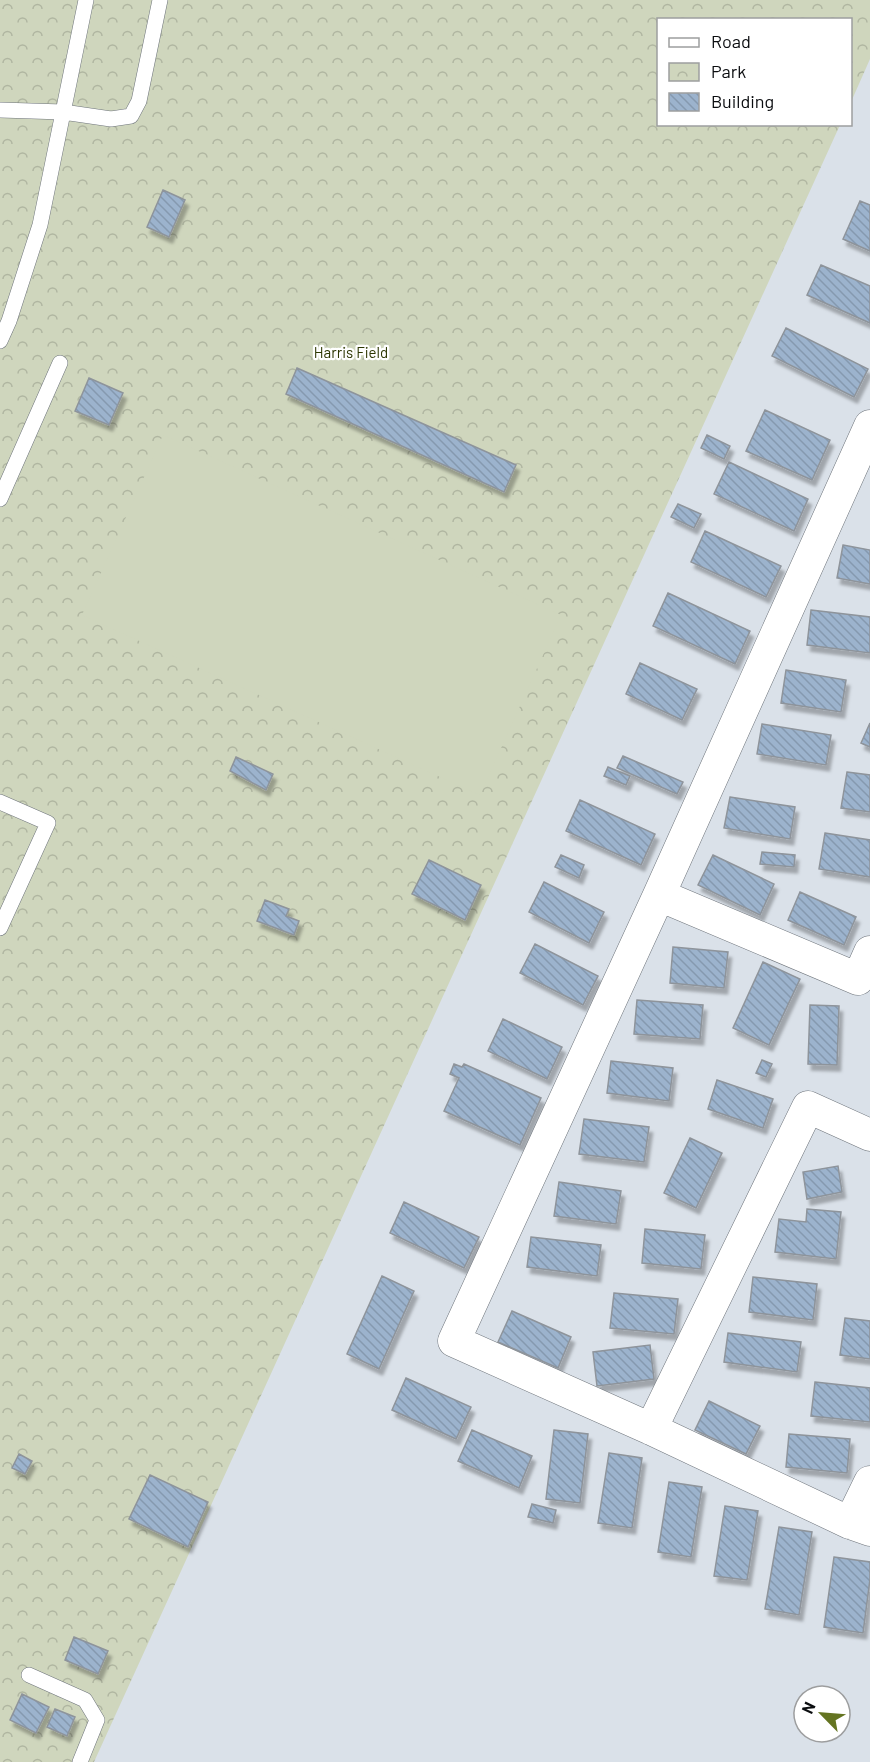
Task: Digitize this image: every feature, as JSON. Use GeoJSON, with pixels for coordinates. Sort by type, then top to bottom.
{"type":"FeatureCollection","features":[{"type":"Feature","properties":{"kind":"street"},"geometry":{"type":"LineString","coordinates":[[868,435],[454,1341],[860,1526],[870,1482]]}},
{"type":"Feature","properties":{"kind":"street"},"geometry":{"type":"LineString","coordinates":[[659,895],[858,979],[870,952]]}},
{"type":"Feature","properties":{"kind":"street"},"geometry":{"type":"LineString","coordinates":[[651,1429],[808,1107],[870,1135]]}},
{"type":"Feature","properties":{"kind":"lane"},"geometry":{"type":"LineString","coordinates":[[0,341],[9,321],[40,225],[86,0]]}},
{"type":"Feature","properties":{"kind":"lane"},"geometry":{"type":"LineString","coordinates":[[0,110],[63,112],[111,119],[131,116],[139,101],[160,0]]}},
{"type":"Feature","properties":{"kind":"lane"},"geometry":{"type":"LineString","coordinates":[[0,499],[60,363]]}},
{"type":"Feature","properties":{"kind":"lane"},"geometry":{"type":"LineString","coordinates":[[0,802],[48,823],[0,927]]}},
{"type":"Feature","properties":{"kind":"lane"},"geometry":{"type":"LineString","coordinates":[[29,1675],[85,1700],[97,1720],[80,1762]]}},
{"type":"Feature","properties":{"kind":"green space","name":"Harris Field"},"geometry":{"type":"Polygon","coordinates":[[[0,0],[870,0],[870,59],[852,100],[852,18],[657,18],[657,126],[840,126],[94,1762],[0,1762],[0,0]]]}},
{"type":"Feature","properties":{"kind":"green space"},"geometry":{"type":"Polygon","coordinates":[[[163,435],[561,615],[480,795],[82,615],[163,435]]]}},
{"type":"Feature","properties":{"kind":"building"},"geometry":{"type":"Polygon","coordinates":[[[163,190],[185,200],[169,237],[147,227],[163,190]]]}},
{"type":"Feature","properties":{"kind":"building"},"geometry":{"type":"Polygon","coordinates":[[[860,201],[870,205],[870,251],[843,239],[860,201]]]}},
{"type":"Feature","properties":{"kind":"building"},"geometry":{"type":"Polygon","coordinates":[[[821,265],[870,286],[870,323],[807,295],[821,265]]]}},
{"type":"Feature","properties":{"kind":"building"},"geometry":{"type":"Polygon","coordinates":[[[786,328],[868,369],[854,397],[772,356],[786,328]]]}},
{"type":"Feature","properties":{"kind":"building"},"geometry":{"type":"Polygon","coordinates":[[[297,368],[516,465],[504,492],[286,394],[297,368]]]}},
{"type":"Feature","properties":{"kind":"building"},"geometry":{"type":"Polygon","coordinates":[[[89,378],[123,393],[109,425],[75,411],[89,378]]]}},
{"type":"Feature","properties":{"kind":"building"},"geometry":{"type":"Polygon","coordinates":[[[765,410],[830,440],[812,480],[746,451],[765,410]]]}},
{"type":"Feature","properties":{"kind":"building"},"geometry":{"type":"Polygon","coordinates":[[[707,435],[730,446],[724,459],[701,448],[707,435]]]}},
{"type":"Feature","properties":{"kind":"building"},"geometry":{"type":"Polygon","coordinates":[[[729,462],[808,499],[794,531],[714,494],[729,462]]]}},
{"type":"Feature","properties":{"kind":"building"},"geometry":{"type":"Polygon","coordinates":[[[678,504],[701,514],[694,528],[671,517],[678,504]]]}},
{"type":"Feature","properties":{"kind":"building"},"geometry":{"type":"Polygon","coordinates":[[[705,531],[781,566],[766,597],[691,562],[705,531]]]}},
{"type":"Feature","properties":{"kind":"building"},"geometry":{"type":"Polygon","coordinates":[[[843,545],[870,550],[870,584],[837,578],[843,545]]]}},
{"type":"Feature","properties":{"kind":"building"},"geometry":{"type":"Polygon","coordinates":[[[668,593],[750,631],[735,664],[653,626],[668,593]]]}},
{"type":"Feature","properties":{"kind":"building"},"geometry":{"type":"Polygon","coordinates":[[[811,610],[870,617],[870,653],[807,645],[811,610]]]}},
{"type":"Feature","properties":{"kind":"building"},"geometry":{"type":"Polygon","coordinates":[[[640,663],[697,689],[682,720],[626,694],[640,663]]]}},
{"type":"Feature","properties":{"kind":"building"},"geometry":{"type":"Polygon","coordinates":[[[786,670],[846,680],[841,712],[781,703],[786,670]]]}},
{"type":"Feature","properties":{"kind":"building"},"geometry":{"type":"Polygon","coordinates":[[[870,723],[870,747],[861,743],[870,723]]]}},
{"type":"Feature","properties":{"kind":"building"},"geometry":{"type":"Polygon","coordinates":[[[762,724],[831,735],[826,765],[757,754],[762,724]]]}},
{"type":"Feature","properties":{"kind":"building"},"geometry":{"type":"Polygon","coordinates":[[[623,756],[683,782],[677,794],[617,768],[623,756]]]}},
{"type":"Feature","properties":{"kind":"building"},"geometry":{"type":"Polygon","coordinates":[[[236,757],[273,774],[266,790],[230,771],[236,757]]]}},
{"type":"Feature","properties":{"kind":"building"},"geometry":{"type":"Polygon","coordinates":[[[608,767],[630,776],[626,785],[604,776],[608,767]]]}},
{"type":"Feature","properties":{"kind":"building"},"geometry":{"type":"Polygon","coordinates":[[[847,772],[870,775],[870,812],[841,808],[847,772]]]}},
{"type":"Feature","properties":{"kind":"building"},"geometry":{"type":"Polygon","coordinates":[[[730,797],[795,807],[790,839],[724,828],[730,797]]]}},
{"type":"Feature","properties":{"kind":"building"},"geometry":{"type":"Polygon","coordinates":[[[580,800],[655,834],[641,865],[566,831],[580,800]]]}},
{"type":"Feature","properties":{"kind":"building"},"geometry":{"type":"Polygon","coordinates":[[[825,833],[870,840],[870,877],[819,869],[825,833]]]}},
{"type":"Feature","properties":{"kind":"building"},"geometry":{"type":"Polygon","coordinates":[[[762,852],[795,855],[794,867],[760,864],[762,852]]]}},
{"type":"Feature","properties":{"kind":"building"},"geometry":{"type":"Polygon","coordinates":[[[561,855],[584,865],[579,878],[555,867],[561,855]]]}},
{"type":"Feature","properties":{"kind":"building"},"geometry":{"type":"Polygon","coordinates":[[[713,855],[774,884],[760,915],[698,885],[713,855]]]}},
{"type":"Feature","properties":{"kind":"building"},"geometry":{"type":"Polygon","coordinates":[[[429,860],[481,885],[465,920],[412,894],[429,860]]]}},
{"type":"Feature","properties":{"kind":"building"},"geometry":{"type":"Polygon","coordinates":[[[544,882],[604,912],[589,943],[529,912],[544,882]]]}},
{"type":"Feature","properties":{"kind":"building"},"geometry":{"type":"Polygon","coordinates":[[[800,892],[856,917],[844,945],[788,920],[800,892]]]}},
{"type":"Feature","properties":{"kind":"building"},"geometry":{"type":"Polygon","coordinates":[[[265,900],[289,909],[286,916],[299,921],[294,935],[257,921],[265,900]]]}},
{"type":"Feature","properties":{"kind":"building"},"geometry":{"type":"Polygon","coordinates":[[[535,944],[598,976],[583,1005],[520,973],[535,944]]]}},
{"type":"Feature","properties":{"kind":"building"},"geometry":{"type":"Polygon","coordinates":[[[673,947],[728,952],[724,988],[670,983],[673,947]]]}},
{"type":"Feature","properties":{"kind":"building"},"geometry":{"type":"Polygon","coordinates":[[[763,962],[800,979],[769,1045],[733,1028],[763,962]]]}},
{"type":"Feature","properties":{"kind":"building"},"geometry":{"type":"Polygon","coordinates":[[[637,1000],[703,1005],[700,1039],[634,1034],[637,1000]]]}},
{"type":"Feature","properties":{"kind":"building"},"geometry":{"type":"Polygon","coordinates":[[[810,1005],[839,1006],[837,1065],[808,1064],[810,1005]]]}},
{"type":"Feature","properties":{"kind":"building"},"geometry":{"type":"Polygon","coordinates":[[[503,1019],[562,1047],[547,1079],[488,1051],[503,1019]]]}},
{"type":"Feature","properties":{"kind":"building"},"geometry":{"type":"Polygon","coordinates":[[[762,1060],[772,1064],[766,1077],[756,1073],[762,1060]]]}},
{"type":"Feature","properties":{"kind":"building"},"geometry":{"type":"Polygon","coordinates":[[[611,1061],[673,1068],[669,1101],[607,1093],[611,1061]]]}},
{"type":"Feature","properties":{"kind":"building"},"geometry":{"type":"Polygon","coordinates":[[[454,1064],[462,1067],[464,1064],[541,1098],[520,1145],[444,1111],[459,1078],[450,1074],[454,1064]]]}},
{"type":"Feature","properties":{"kind":"building"},"geometry":{"type":"Polygon","coordinates":[[[717,1080],[773,1099],[763,1128],[708,1109],[717,1080]]]}},
{"type":"Feature","properties":{"kind":"building"},"geometry":{"type":"Polygon","coordinates":[[[584,1119],[649,1127],[644,1162],[579,1154],[584,1119]]]}},
{"type":"Feature","properties":{"kind":"building"},"geometry":{"type":"Polygon","coordinates":[[[690,1138],[722,1153],[696,1208],[664,1193],[690,1138]]]}},
{"type":"Feature","properties":{"kind":"building"},"geometry":{"type":"Polygon","coordinates":[[[838,1166],[842,1192],[807,1199],[803,1172],[838,1166]]]}},
{"type":"Feature","properties":{"kind":"building"},"geometry":{"type":"Polygon","coordinates":[[[559,1182],[621,1191],[616,1224],[554,1216],[559,1182]]]}},
{"type":"Feature","properties":{"kind":"building"},"geometry":{"type":"Polygon","coordinates":[[[404,1202],[479,1237],[464,1268],[390,1233],[404,1202]]]}},
{"type":"Feature","properties":{"kind":"building"},"geometry":{"type":"Polygon","coordinates":[[[807,1209],[841,1212],[836,1259],[775,1252],[779,1219],[806,1222],[807,1209]]]}},
{"type":"Feature","properties":{"kind":"building"},"geometry":{"type":"Polygon","coordinates":[[[645,1229],[705,1235],[701,1269],[642,1263],[645,1229]]]}},
{"type":"Feature","properties":{"kind":"building"},"geometry":{"type":"Polygon","coordinates":[[[531,1237],[601,1245],[597,1276],[527,1267],[531,1237]]]}},
{"type":"Feature","properties":{"kind":"building"},"geometry":{"type":"Polygon","coordinates":[[[382,1276],[414,1291],[379,1369],[347,1354],[382,1276]]]}},
{"type":"Feature","properties":{"kind":"building"},"geometry":{"type":"Polygon","coordinates":[[[753,1277],[817,1284],[813,1320],[749,1312],[753,1277]]]}},
{"type":"Feature","properties":{"kind":"building"},"geometry":{"type":"Polygon","coordinates":[[[614,1293],[678,1299],[674,1334],[610,1328],[614,1293]]]}},
{"type":"Feature","properties":{"kind":"building"},"geometry":{"type":"Polygon","coordinates":[[[512,1311],[571,1337],[558,1368],[498,1342],[512,1311]]]}},
{"type":"Feature","properties":{"kind":"building"},"geometry":{"type":"Polygon","coordinates":[[[845,1318],[870,1321],[870,1359],[840,1355],[845,1318]]]}},
{"type":"Feature","properties":{"kind":"building"},"geometry":{"type":"Polygon","coordinates":[[[728,1333],[801,1342],[797,1372],[724,1362],[728,1333]]]}},
{"type":"Feature","properties":{"kind":"building"},"geometry":{"type":"Polygon","coordinates":[[[650,1345],[654,1379],[597,1386],[593,1352],[650,1345]]]}},
{"type":"Feature","properties":{"kind":"building"},"geometry":{"type":"Polygon","coordinates":[[[406,1378],[471,1407],[456,1439],[392,1410],[406,1378]]]}},
{"type":"Feature","properties":{"kind":"building"},"geometry":{"type":"Polygon","coordinates":[[[815,1382],[870,1388],[870,1422],[811,1416],[815,1382]]]}},
{"type":"Feature","properties":{"kind":"building"},"geometry":{"type":"Polygon","coordinates":[[[709,1401],[760,1426],[746,1454],[695,1430],[709,1401]]]}},
{"type":"Feature","properties":{"kind":"building"},"geometry":{"type":"Polygon","coordinates":[[[472,1430],[532,1456],[519,1488],[458,1461],[472,1430]]]}},
{"type":"Feature","properties":{"kind":"building"},"geometry":{"type":"Polygon","coordinates":[[[554,1430],[588,1434],[580,1503],[546,1499],[554,1430]]]}},
{"type":"Feature","properties":{"kind":"building"},"geometry":{"type":"Polygon","coordinates":[[[789,1434],[850,1439],[847,1473],[786,1467],[789,1434]]]}},
{"type":"Feature","properties":{"kind":"building"},"geometry":{"type":"Polygon","coordinates":[[[609,1453],[642,1458],[632,1528],[598,1523],[609,1453]]]}},
{"type":"Feature","properties":{"kind":"building"},"geometry":{"type":"Polygon","coordinates":[[[19,1454],[32,1461],[25,1474],[12,1468],[19,1454]]]}},
{"type":"Feature","properties":{"kind":"building"},"geometry":{"type":"Polygon","coordinates":[[[150,1475],[208,1502],[188,1547],[129,1519],[150,1475]]]}},
{"type":"Feature","properties":{"kind":"building"},"geometry":{"type":"Polygon","coordinates":[[[669,1482],[702,1487],[691,1557],[658,1552],[669,1482]]]}},
{"type":"Feature","properties":{"kind":"building"},"geometry":{"type":"Polygon","coordinates":[[[532,1504],[556,1510],[553,1523],[528,1517],[532,1504]]]}},
{"type":"Feature","properties":{"kind":"building"},"geometry":{"type":"Polygon","coordinates":[[[725,1506],[758,1511],[747,1580],[714,1576],[725,1506]]]}},
{"type":"Feature","properties":{"kind":"building"},"geometry":{"type":"Polygon","coordinates":[[[779,1527],[812,1532],[799,1615],[765,1609],[779,1527]]]}},
{"type":"Feature","properties":{"kind":"building"},"geometry":{"type":"Polygon","coordinates":[[[834,1557],[870,1562],[863,1633],[824,1627],[834,1557]]]}},
{"type":"Feature","properties":{"kind":"building"},"geometry":{"type":"Polygon","coordinates":[[[74,1637],[108,1651],[98,1674],[65,1660],[74,1637]]]}},
{"type":"Feature","properties":{"kind":"building"},"geometry":{"type":"Polygon","coordinates":[[[22,1694],[49,1707],[36,1733],[10,1720],[22,1694]]]}},
{"type":"Feature","properties":{"kind":"building"},"geometry":{"type":"Polygon","coordinates":[[[55,1709],[75,1717],[67,1736],[47,1727],[55,1709]]]}}]}
